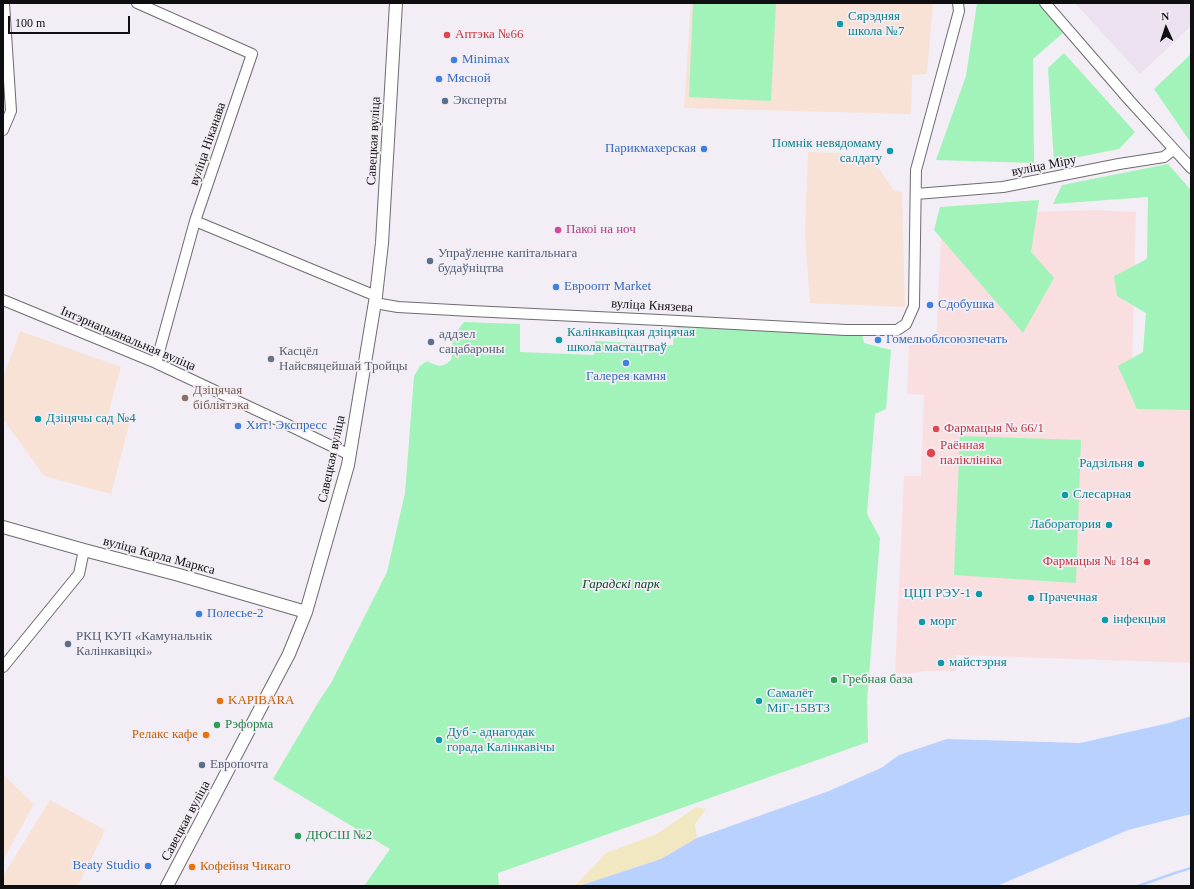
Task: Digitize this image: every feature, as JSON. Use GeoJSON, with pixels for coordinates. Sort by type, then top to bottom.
{"type":"FeatureCollection","features":[{"type":"Feature","properties":{"kind":"main road","name":"Савецкая вуліца"},"geometry":{"type":"LineString","coordinates":[[167,886],[289,654],[306,612],[350,455],[376,299],[382,243],[396,3]]}},
{"type":"Feature","properties":{"kind":"main road","name":"вуліца Карла Маркса"},"geometry":{"type":"LineString","coordinates":[[3,528],[179,575],[306,612]]}},
{"type":"Feature","properties":{"kind":"street"},"geometry":{"type":"LineString","coordinates":[[3,130],[12,111],[4,3]]}},
{"type":"Feature","properties":{"kind":"street","name":"вуліца Ніканава"},"geometry":{"type":"LineString","coordinates":[[137,3],[252,54],[195,221],[156,363]]}},
{"type":"Feature","properties":{"kind":"street"},"geometry":{"type":"LineString","coordinates":[[916,194],[916,170],[959,11],[958,3]]}},
{"type":"Feature","properties":{"kind":"street"},"geometry":{"type":"LineString","coordinates":[[1044,3],[1173,150],[1191,168]]}},
{"type":"Feature","properties":{"kind":"street","name":"вуліца Міру"},"geometry":{"type":"LineString","coordinates":[[916,194],[1003,187],[1119,164],[1164,157],[1173,150]]}},
{"type":"Feature","properties":{"kind":"street","name":"вуліца Князева"},"geometry":{"type":"LineString","coordinates":[[195,221],[376,299],[398,307],[887,331],[897,330],[906,324],[914,306],[916,194]]}},
{"type":"Feature","properties":{"kind":"street","name":"Інтэрнацыянальная вуліца"},"geometry":{"type":"LineString","coordinates":[[3,300],[156,363],[350,455]]}},
{"type":"Feature","properties":{"kind":"street"},"geometry":{"type":"LineString","coordinates":[[3,667],[79,574],[84,550]]}},
{"type":"Feature","properties":{"kind":"shaded area"},"geometry":{"type":"Polygon","coordinates":[[[691,3],[933,3],[927,74],[912,75],[911,114],[684,108],[691,3]]]}},
{"type":"Feature","properties":{"kind":"shaded area"},"geometry":{"type":"Polygon","coordinates":[[[1075,3],[1191,3],[1191,26],[1140,74],[1075,3]]]}},
{"type":"Feature","properties":{"kind":"shaded area"},"geometry":{"type":"Polygon","coordinates":[[[808,152],[838,153],[861,157],[878,167],[894,191],[902,192],[905,307],[810,303],[805,234],[808,152]]]}},
{"type":"Feature","properties":{"kind":"shaded area"},"geometry":{"type":"Polygon","coordinates":[[[1096,210],[1136,212],[1132,366],[1191,368],[1191,663],[956,655],[956,671],[895,673],[904,476],[921,476],[924,395],[907,394],[909,343],[936,344],[942,214],[1096,210]]]}},
{"type":"Feature","properties":{"kind":"shaded area"},"geometry":{"type":"Polygon","coordinates":[[[20,331],[121,367],[108,414],[130,421],[111,494],[44,476],[3,419],[3,379],[20,331]]]}},
{"type":"Feature","properties":{"kind":"shaded area"},"geometry":{"type":"Polygon","coordinates":[[[3,774],[34,804],[3,860],[3,774]]]}},
{"type":"Feature","properties":{"kind":"shaded area"},"geometry":{"type":"Polygon","coordinates":[[[50,800],[105,830],[78,886],[3,886],[3,876],[50,800]]]}},
{"type":"Feature","properties":{"kind":"green space"},"geometry":{"type":"Polygon","coordinates":[[[693,3],[776,3],[771,101],[689,97],[693,3]]]}},
{"type":"Feature","properties":{"kind":"green space"},"geometry":{"type":"Polygon","coordinates":[[[977,3],[1038,3],[1063,33],[1033,59],[1034,163],[936,160],[966,76],[977,3]]]}},
{"type":"Feature","properties":{"kind":"green space"},"geometry":{"type":"Polygon","coordinates":[[[1064,53],[1135,132],[1119,149],[1054,162],[1048,68],[1064,53]]]}},
{"type":"Feature","properties":{"kind":"green space"},"geometry":{"type":"Polygon","coordinates":[[[1191,54],[1191,143],[1154,89],[1191,54]]]}},
{"type":"Feature","properties":{"kind":"green space"},"geometry":{"type":"Polygon","coordinates":[[[1168,164],[1191,190],[1191,410],[1137,409],[1118,366],[1143,352],[1146,313],[1117,296],[1114,276],[1147,259],[1148,197],[1053,204],[1062,185],[1168,164]]]}},
{"type":"Feature","properties":{"kind":"green space"},"geometry":{"type":"Polygon","coordinates":[[[1039,200],[1031,252],[1054,278],[1023,333],[934,230],[940,207],[1039,200]]]}},
{"type":"Feature","properties":{"kind":"green space","name":"Гарадскі парк"},"geometry":{"type":"Polygon","coordinates":[[[464,322],[520,324],[520,352],[594,355],[595,341],[673,345],[674,331],[678,325],[862,334],[864,343],[891,350],[886,409],[875,414],[867,514],[880,538],[867,700],[868,742],[498,873],[499,886],[364,886],[390,849],[273,779],[331,683],[387,572],[405,493],[414,376],[420,366],[427,361],[440,366],[451,360],[454,347],[450,340],[464,322]]]}},
{"type":"Feature","properties":{"kind":"green space"},"geometry":{"type":"Polygon","coordinates":[[[960,436],[1081,440],[1076,583],[954,575],[960,436]]]}},
{"type":"Feature","properties":{"kind":"sand"},"geometry":{"type":"Polygon","coordinates":[[[696,807],[706,809],[695,824],[697,838],[661,859],[575,886],[606,853],[657,834],[696,807]]]}},
{"type":"Feature","properties":{"kind":"water"},"geometry":{"type":"Polygon","coordinates":[[[1191,716],[1191,814],[1128,830],[997,886],[579,886],[661,859],[697,838],[829,791],[881,768],[899,755],[947,739],[1080,743],[1169,723],[1191,716]]]}},
{"type":"Feature","properties":{"kind":"waterway"},"geometry":{"type":"LineString","coordinates":[[1138,886],[1191,868]]}},
{"type":"Feature","properties":{"kind":"place","name":"Сярэдняя школа №7"},"geometry":{"type":"Point","coordinates":[840,24]}},
{"type":"Feature","properties":{"kind":"place","name":"Аптэка №66"},"geometry":{"type":"Point","coordinates":[447,35]}},
{"type":"Feature","properties":{"kind":"place","name":"Minimax"},"geometry":{"type":"Point","coordinates":[454,60]}},
{"type":"Feature","properties":{"kind":"place","name":"Мясной"},"geometry":{"type":"Point","coordinates":[439,79]}},
{"type":"Feature","properties":{"kind":"place","name":"Эксперты"},"geometry":{"type":"Point","coordinates":[445,101]}},
{"type":"Feature","properties":{"kind":"place","name":"Парикмахерская"},"geometry":{"type":"Point","coordinates":[704,149]}},
{"type":"Feature","properties":{"kind":"place","name":"Помнік невядомаму салдату"},"geometry":{"type":"Point","coordinates":[890,151]}},
{"type":"Feature","properties":{"kind":"place","name":"Пакоі на ноч"},"geometry":{"type":"Point","coordinates":[558,230]}},
{"type":"Feature","properties":{"kind":"place","name":"Упраўленне капітальнага будаўніцтва"},"geometry":{"type":"Point","coordinates":[430,261]}},
{"type":"Feature","properties":{"kind":"place","name":"Евроопт Market"},"geometry":{"type":"Point","coordinates":[556,287]}},
{"type":"Feature","properties":{"kind":"place","name":"Сдобушка"},"geometry":{"type":"Point","coordinates":[930,305]}},
{"type":"Feature","properties":{"kind":"place","name":"Калінкавіцкая дзіцячая школа мастацтваў"},"geometry":{"type":"Point","coordinates":[559,340]}},
{"type":"Feature","properties":{"kind":"place","name":"Гомельоблсоюзпечать"},"geometry":{"type":"Point","coordinates":[878,340]}},
{"type":"Feature","properties":{"kind":"place","name":"аддзел сацабароны"},"geometry":{"type":"Point","coordinates":[431,342]}},
{"type":"Feature","properties":{"kind":"place","name":"Касцёл Найсвяцейшай Тройцы"},"geometry":{"type":"Point","coordinates":[271,359]}},
{"type":"Feature","properties":{"kind":"place","name":"Галерея камня"},"geometry":{"type":"Point","coordinates":[626,363]}},
{"type":"Feature","properties":{"kind":"place","name":"Дзіцячая бібліятэка"},"geometry":{"type":"Point","coordinates":[185,398]}},
{"type":"Feature","properties":{"kind":"place","name":"Дзіцячы сад №4"},"geometry":{"type":"Point","coordinates":[38,419]}},
{"type":"Feature","properties":{"kind":"place","name":"Хит! Экспресс"},"geometry":{"type":"Point","coordinates":[238,426]}},
{"type":"Feature","properties":{"kind":"place","name":"Фармацыя № 66/1"},"geometry":{"type":"Point","coordinates":[936,429]}},
{"type":"Feature","properties":{"kind":"place","name":"Раённая паліклініка"},"geometry":{"type":"Point","coordinates":[931,453]}},
{"type":"Feature","properties":{"kind":"place","name":"Радзільня"},"geometry":{"type":"Point","coordinates":[1141,464]}},
{"type":"Feature","properties":{"kind":"place","name":"Слесарная"},"geometry":{"type":"Point","coordinates":[1065,495]}},
{"type":"Feature","properties":{"kind":"place","name":"Лаборатория"},"geometry":{"type":"Point","coordinates":[1109,525]}},
{"type":"Feature","properties":{"kind":"place","name":"Фармацыя № 184"},"geometry":{"type":"Point","coordinates":[1147,562]}},
{"type":"Feature","properties":{"kind":"place","name":"ЦЦП РЭУ-1"},"geometry":{"type":"Point","coordinates":[979,594]}},
{"type":"Feature","properties":{"kind":"place","name":"Прачечная"},"geometry":{"type":"Point","coordinates":[1031,598]}},
{"type":"Feature","properties":{"kind":"place","name":"Полесье-2"},"geometry":{"type":"Point","coordinates":[199,614]}},
{"type":"Feature","properties":{"kind":"place","name":"інфекцыя"},"geometry":{"type":"Point","coordinates":[1105,620]}},
{"type":"Feature","properties":{"kind":"place","name":"морг"},"geometry":{"type":"Point","coordinates":[922,622]}},
{"type":"Feature","properties":{"kind":"place","name":"РКЦ КУП «Камунальнік Калінкавіцкі»"},"geometry":{"type":"Point","coordinates":[68,644]}},
{"type":"Feature","properties":{"kind":"place","name":"майстэрня"},"geometry":{"type":"Point","coordinates":[941,663]}},
{"type":"Feature","properties":{"kind":"place","name":"Гребная база"},"geometry":{"type":"Point","coordinates":[834,680]}},
{"type":"Feature","properties":{"kind":"place","name":"KAPIBARA"},"geometry":{"type":"Point","coordinates":[220,701]}},
{"type":"Feature","properties":{"kind":"place","name":"Самалёт МіГ-15ВТЗ"},"geometry":{"type":"Point","coordinates":[759,701]}},
{"type":"Feature","properties":{"kind":"place","name":"Рэформа"},"geometry":{"type":"Point","coordinates":[217,725]}},
{"type":"Feature","properties":{"kind":"place","name":"Релакс кафе"},"geometry":{"type":"Point","coordinates":[206,735]}},
{"type":"Feature","properties":{"kind":"place","name":"Дуб - аднагодак горада Калінкавічы"},"geometry":{"type":"Point","coordinates":[439,740]}},
{"type":"Feature","properties":{"kind":"place","name":"Европочта"},"geometry":{"type":"Point","coordinates":[202,765]}},
{"type":"Feature","properties":{"kind":"place","name":"ДЮСШ №2"},"geometry":{"type":"Point","coordinates":[298,836]}},
{"type":"Feature","properties":{"kind":"place","name":"Beaty Studio"},"geometry":{"type":"Point","coordinates":[148,866]}},
{"type":"Feature","properties":{"kind":"place","name":"Кофейня Чикаго"},"geometry":{"type":"Point","coordinates":[192,867]}}]}
